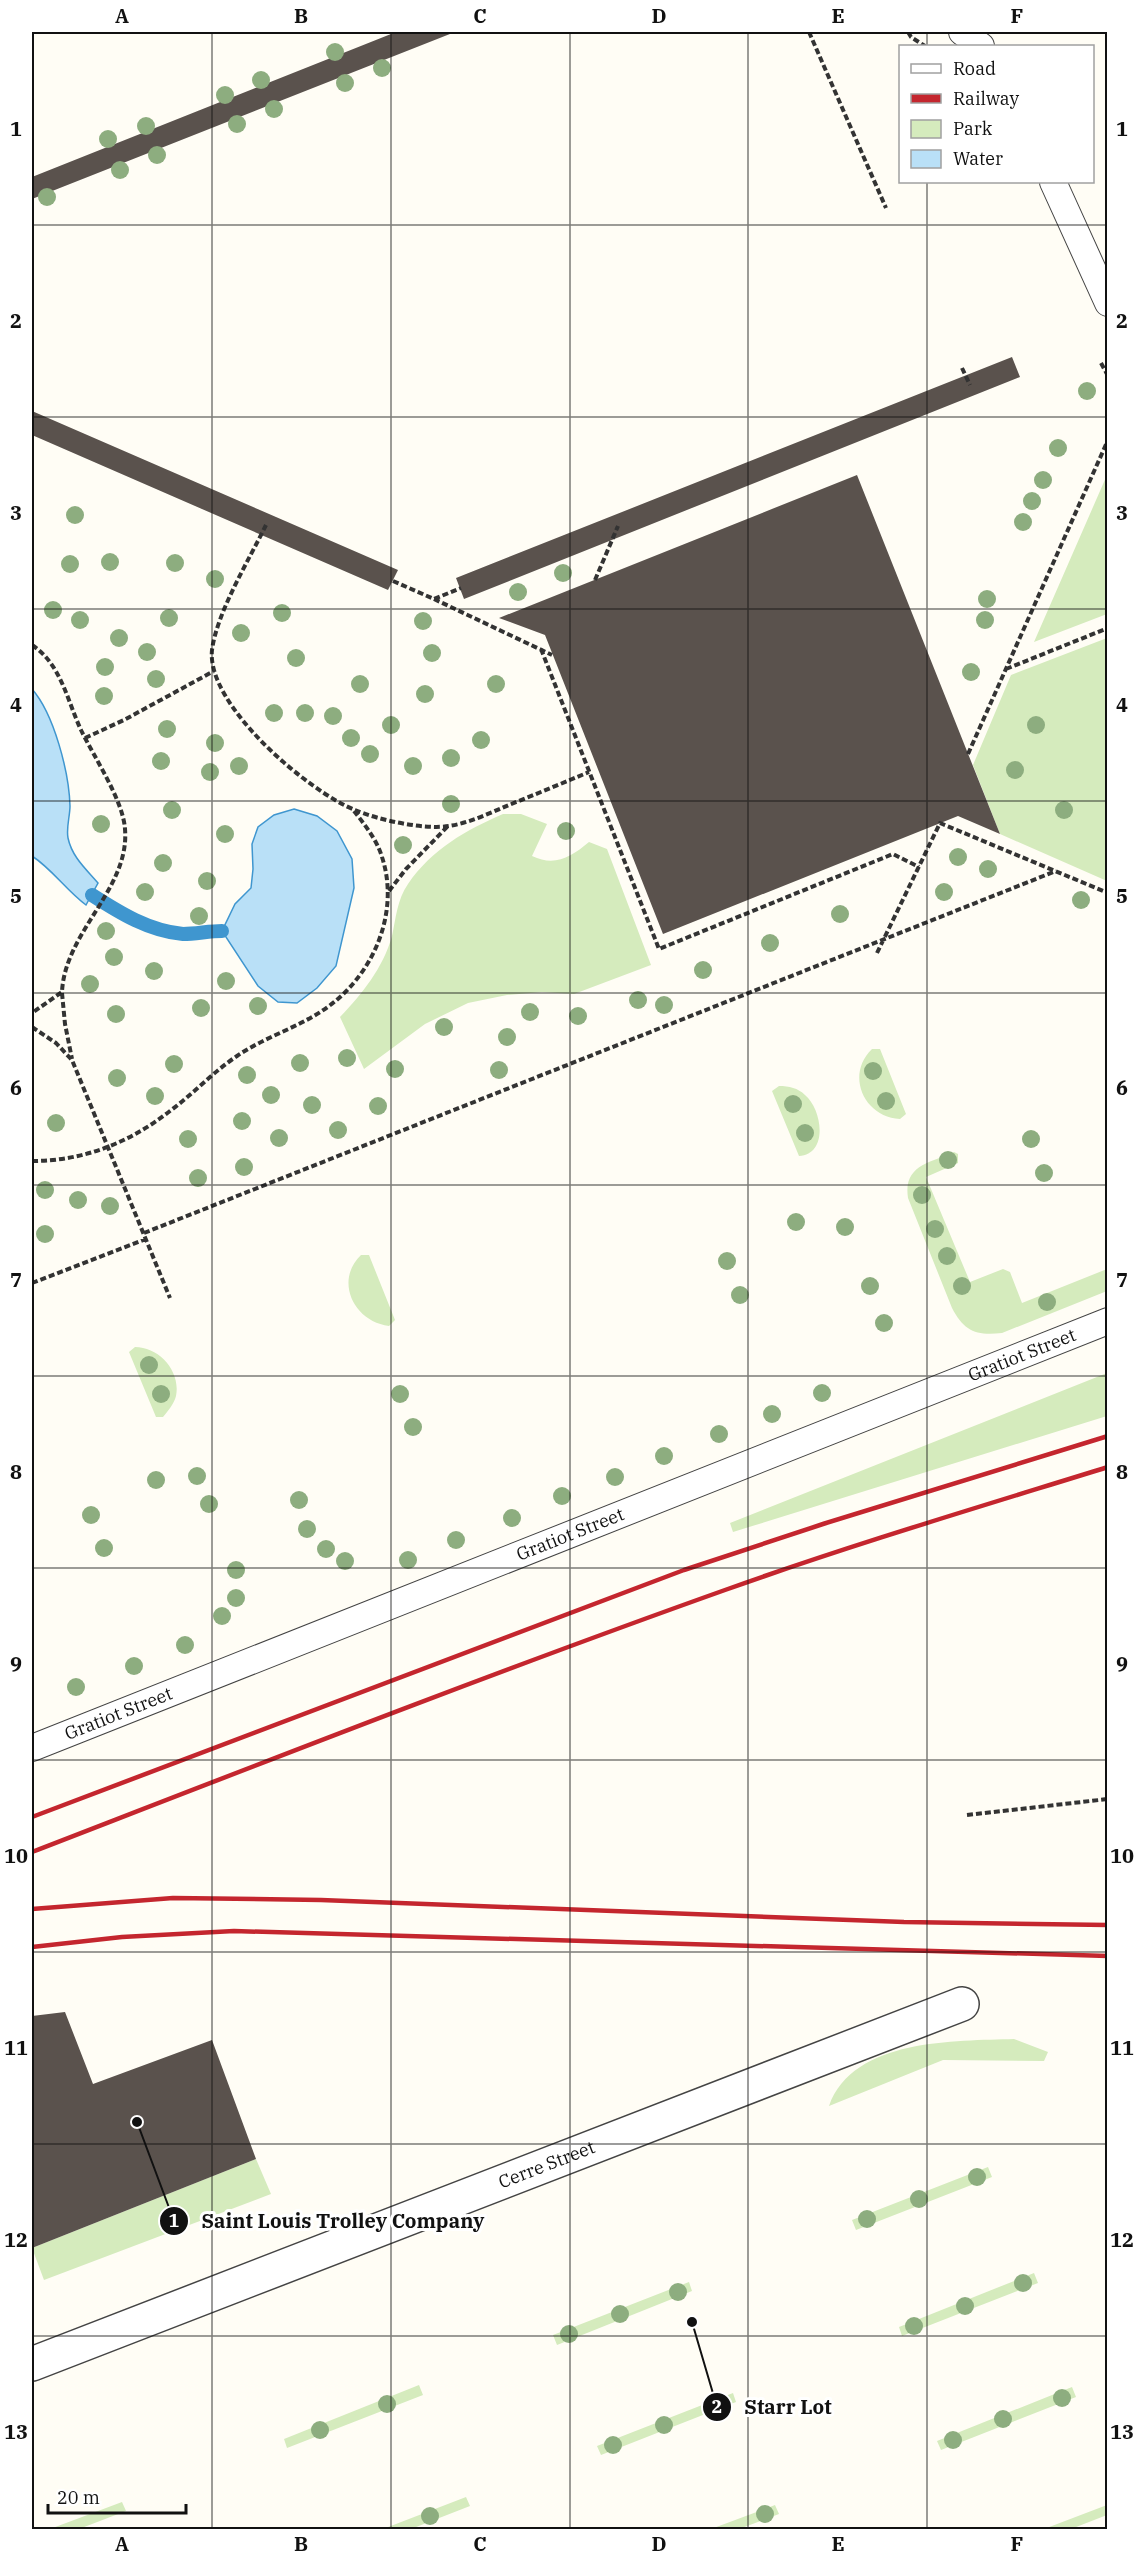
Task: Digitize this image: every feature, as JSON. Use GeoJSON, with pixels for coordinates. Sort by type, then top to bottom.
{"type":"FeatureCollection","features":[{"type":"Feature","properties":{"kind":"street","name":"Cerre Street"},"geometry":{"type":"LineString","coordinates":[[32,2364],[962,2004]]}},
{"type":"Feature","properties":{"kind":"lane"},"geometry":{"type":"LineString","coordinates":[[962,32],[980,45]]}},
{"type":"Feature","properties":{"kind":"lane"},"geometry":{"type":"LineString","coordinates":[[1053,183],[1107,303]]}},
{"type":"Feature","properties":{"kind":"lane","name":"Gratiot Street"},"geometry":{"type":"LineString","coordinates":[[32,1748],[1107,1320]]}},
{"type":"Feature","properties":{"kind":"path"},"geometry":{"type":"LineString","coordinates":[[809,32],[886,208]]}},
{"type":"Feature","properties":{"kind":"path"},"geometry":{"type":"LineString","coordinates":[[908,32],[911,37],[923,45]]}},
{"type":"Feature","properties":{"kind":"path"},"geometry":{"type":"LineString","coordinates":[[1101,363],[1107,376]]}},
{"type":"Feature","properties":{"kind":"path"},"geometry":{"type":"LineString","coordinates":[[962,368],[970,385]]}},
{"type":"Feature","properties":{"kind":"path"},"geometry":{"type":"LineString","coordinates":[[968,753],[1107,440]]}},
{"type":"Feature","properties":{"kind":"path"},"geometry":{"type":"LineString","coordinates":[[266,525],[236,586],[219,626],[212,651],[214,671],[231,703],[258,739],[281,762],[354,810],[385,819],[448,826],[485,815],[589,772]]}},
{"type":"Feature","properties":{"kind":"path"},"geometry":{"type":"LineString","coordinates":[[595,580],[618,526]]}},
{"type":"Feature","properties":{"kind":"path"},"geometry":{"type":"LineString","coordinates":[[393,581],[552,655]]}},
{"type":"Feature","properties":{"kind":"path"},"geometry":{"type":"LineString","coordinates":[[434,599],[461,588]]}},
{"type":"Feature","properties":{"kind":"path"},"geometry":{"type":"LineString","coordinates":[[1006,669],[1107,628]]}},
{"type":"Feature","properties":{"kind":"path"},"geometry":{"type":"LineString","coordinates":[[32,645],[59,673],[85,738],[117,799],[125,828],[125,852],[120,870],[70,956],[63,978],[65,1024],[72,1060],[170,1298]]}},
{"type":"Feature","properties":{"kind":"path"},"geometry":{"type":"LineString","coordinates":[[541,649],[659,949],[893,854],[919,867]]}},
{"type":"Feature","properties":{"kind":"path"},"geometry":{"type":"LineString","coordinates":[[85,738],[124,720],[214,671]]}},
{"type":"Feature","properties":{"kind":"path"},"geometry":{"type":"LineString","coordinates":[[32,1161],[52,1161],[109,1148],[138,1134],[170,1112],[236,1056],[328,1008],[352,987],[372,958],[385,925],[388,892],[383,858],[354,810]]}},
{"type":"Feature","properties":{"kind":"path"},"geometry":{"type":"LineString","coordinates":[[877,953],[940,823],[1107,892]]}},
{"type":"Feature","properties":{"kind":"path"},"geometry":{"type":"LineString","coordinates":[[388,892],[406,869],[448,826]]}},
{"type":"Feature","properties":{"kind":"path"},"geometry":{"type":"LineString","coordinates":[[144,1233],[1056,871]]}},
{"type":"Feature","properties":{"kind":"path"},"geometry":{"type":"LineString","coordinates":[[32,1013],[62,992]]}},
{"type":"Feature","properties":{"kind":"path"},"geometry":{"type":"LineString","coordinates":[[32,1026],[56,1043],[72,1060]]}},
{"type":"Feature","properties":{"kind":"path"},"geometry":{"type":"LineString","coordinates":[[32,1283],[146,1239]]}},
{"type":"Feature","properties":{"kind":"path"},"geometry":{"type":"LineString","coordinates":[[967,1815],[1107,1799]]}},
{"type":"Feature","properties":{"kind":"green space"},"geometry":{"type":"Polygon","coordinates":[[[1107,475],[1107,614],[1034,642],[1107,475]]]}},
{"type":"Feature","properties":{"kind":"green space"},"geometry":{"type":"Polygon","coordinates":[[[1107,638],[1107,881],[1000,834],[973,765],[1011,675],[1107,638]]]}},
{"type":"Feature","properties":{"kind":"green space"},"geometry":{"type":"Polygon","coordinates":[[[503,814],[521,814],[547,824],[532,856],[540,859],[548,861],[562,859],[589,842],[607,849],[651,965],[574,994],[542,992],[507,995],[468,1003],[425,1024],[364,1069],[340,1017],[364,990],[383,959],[392,936],[397,909],[404,890],[417,872],[439,851],[463,834],[503,814]]]}},
{"type":"Feature","properties":{"kind":"green space"},"geometry":{"type":"Polygon","coordinates":[[[872,1049],[880,1049],[906,1114],[900,1119],[877,1111],[862,1093],[860,1071],[864,1059],[872,1049]]]}},
{"type":"Feature","properties":{"kind":"green space"},"geometry":{"type":"Polygon","coordinates":[[[779,1086],[790,1087],[805,1095],[815,1110],[820,1130],[819,1140],[809,1153],[799,1156],[772,1091],[779,1086]]]}},
{"type":"Feature","properties":{"kind":"green space"},"geometry":{"type":"Polygon","coordinates":[[[954,1152],[958,1154],[958,1163],[926,1177],[970,1282],[1003,1269],[1010,1272],[1022,1303],[1107,1269],[1107,1291],[1002,1333],[985,1334],[966,1327],[952,1308],[908,1198],[910,1178],[914,1172],[954,1152]]]}},
{"type":"Feature","properties":{"kind":"green space"},"geometry":{"type":"Polygon","coordinates":[[[361,1255],[369,1255],[395,1320],[389,1326],[366,1317],[352,1299],[349,1276],[353,1265],[361,1255]]]}},
{"type":"Feature","properties":{"kind":"green space"},"geometry":{"type":"Polygon","coordinates":[[[135,1347],[152,1351],[160,1356],[172,1370],[177,1387],[176,1396],[163,1417],[156,1417],[129,1352],[135,1347]]]}},
{"type":"Feature","properties":{"kind":"green space"},"geometry":{"type":"Polygon","coordinates":[[[1107,1373],[1107,1416],[733,1532],[730,1523],[1107,1373]]]}},
{"type":"Feature","properties":{"kind":"green space"},"geometry":{"type":"Polygon","coordinates":[[[1014,2039],[1048,2052],[1044,2061],[943,2060],[829,2106],[841,2084],[860,2067],[883,2055],[936,2043],[1014,2039]]]}},
{"type":"Feature","properties":{"kind":"green space"},"geometry":{"type":"Polygon","coordinates":[[[256,2159],[271,2194],[44,2280],[32,2248],[256,2159]]]}},
{"type":"Feature","properties":{"kind":"green space"},"geometry":{"type":"Polygon","coordinates":[[[988,2167],[992,2177],[856,2230],[852,2220],[988,2167]]]}},
{"type":"Feature","properties":{"kind":"green space"},"geometry":{"type":"Polygon","coordinates":[[[1034,2273],[1038,2283],[902,2336],[899,2327],[1034,2273]]]}},
{"type":"Feature","properties":{"kind":"green space"},"geometry":{"type":"Polygon","coordinates":[[[689,2282],[692,2291],[557,2345],[553,2335],[689,2282]]]}},
{"type":"Feature","properties":{"kind":"green space"},"geometry":{"type":"Polygon","coordinates":[[[419,2385],[423,2395],[287,2448],[284,2439],[419,2385]]]}},
{"type":"Feature","properties":{"kind":"green space"},"geometry":{"type":"Polygon","coordinates":[[[1072,2387],[1076,2397],[941,2450],[937,2441],[1072,2387]]]}},
{"type":"Feature","properties":{"kind":"green space"},"geometry":{"type":"Polygon","coordinates":[[[733,2393],[736,2402],[601,2455],[597,2446],[733,2393]]]}},
{"type":"Feature","properties":{"kind":"green space"},"geometry":{"type":"Polygon","coordinates":[[[466,2497],[470,2506],[411,2529],[383,2529],[466,2497]]]}},
{"type":"Feature","properties":{"kind":"green space"},"geometry":{"type":"Polygon","coordinates":[[[122,2502],[126,2511],[79,2529],[50,2529],[122,2502]]]}},
{"type":"Feature","properties":{"kind":"green space"},"geometry":{"type":"Polygon","coordinates":[[[775,2505],[779,2514],[739,2529],[711,2529],[775,2505]]]}},
{"type":"Feature","properties":{"kind":"green space"},"geometry":{"type":"Polygon","coordinates":[[[1107,2505],[1107,2515],[1071,2529],[1044,2529],[1107,2505]]]}},
{"type":"Feature","properties":{"kind":"water"},"geometry":{"type":"Polygon","coordinates":[[[32,689],[47,713],[59,744],[69,792],[70,845],[80,862],[98,883],[86,905],[32,856],[32,689]]]}},
{"type":"Feature","properties":{"kind":"water"},"geometry":{"type":"Polygon","coordinates":[[[294,809],[317,816],[337,831],[352,859],[354,888],[336,966],[317,988],[297,1003],[278,1002],[258,986],[222,931],[235,904],[251,888],[252,844],[258,827],[274,815],[294,809]]]}},
{"type":"Feature","properties":{"kind":"building"},"geometry":{"type":"Polygon","coordinates":[[[396,32],[455,32],[32,199],[32,177],[396,32]]]}},
{"type":"Feature","properties":{"kind":"building"},"geometry":{"type":"Polygon","coordinates":[[[1012,357],[1020,377],[464,599],[456,578],[1012,357]]]}},
{"type":"Feature","properties":{"kind":"building"},"geometry":{"type":"Polygon","coordinates":[[[32,411],[398,570],[388,590],[32,435],[32,411]]]}},
{"type":"Feature","properties":{"kind":"building"},"geometry":{"type":"Polygon","coordinates":[[[857,475],[1000,834],[958,816],[663,934],[545,635],[499,618],[857,475]]]}},
{"type":"Feature","properties":{"kind":"building"},"geometry":{"type":"Polygon","coordinates":[[[65,2012],[93,2084],[212,2040],[256,2159],[32,2248],[32,2016],[65,2012]]]}},
{"type":"Feature","properties":{"kind":"waterway"},"geometry":{"type":"LineString","coordinates":[[92,895],[124,914],[158,929],[183,934],[222,931]]}},
{"type":"Feature","properties":{"kind":"railway"},"geometry":{"type":"LineString","coordinates":[[32,1817],[684,1570],[823,1524],[1108,1436]]}},
{"type":"Feature","properties":{"kind":"railway"},"geometry":{"type":"LineString","coordinates":[[32,1852],[464,1686],[772,1573],[1108,1467]]}},
{"type":"Feature","properties":{"kind":"railway"},"geometry":{"type":"LineString","coordinates":[[32,1909],[173,1898],[321,1900],[904,1922],[1108,1925]]}},
{"type":"Feature","properties":{"kind":"railway"},"geometry":{"type":"LineString","coordinates":[[32,1947],[122,1937],[234,1931],[1108,1956]]}},
{"type":"Feature","properties":{"kind":"place","name":"Saint Louis Trolley Company"},"geometry":{"type":"Point","coordinates":[137,2122]}},
{"type":"Feature","properties":{"kind":"place","name":"Starr Lot"},"geometry":{"type":"Point","coordinates":[692,2322]}}]}
